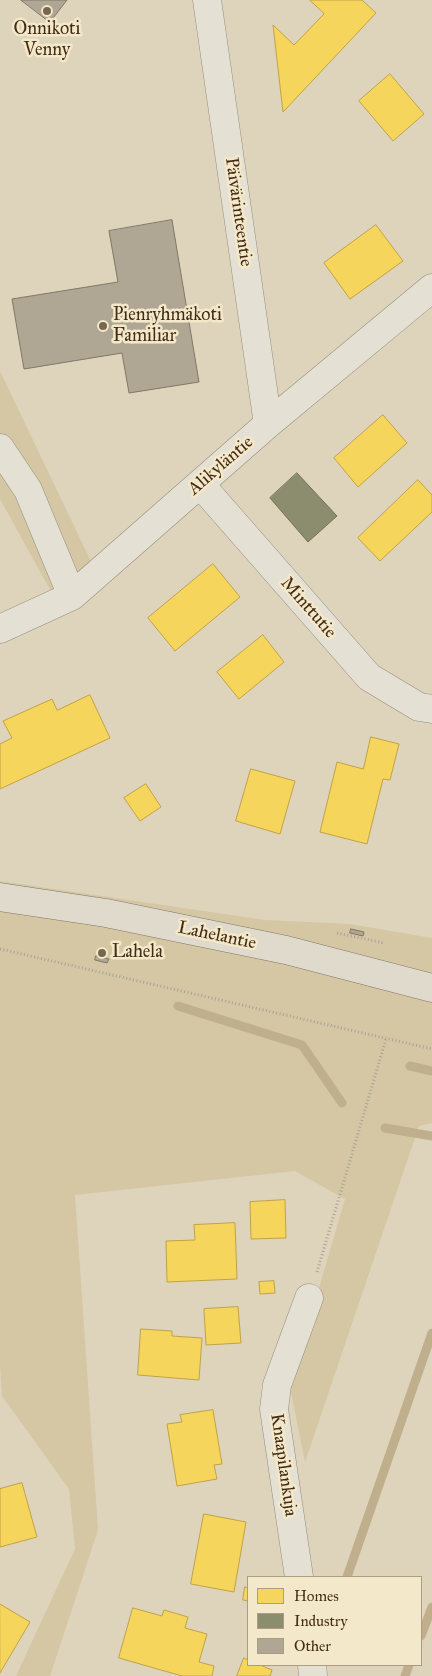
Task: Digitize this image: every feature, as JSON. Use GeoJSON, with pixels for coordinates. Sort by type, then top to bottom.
{"type":"FeatureCollection","features":[{"type":"Feature","properties":{"kind":"main road","name":"Lahelantie"},"geometry":{"type":"LineString","coordinates":[[0,897],[106,913],[286,950],[432,988]]}},
{"type":"Feature","properties":{"kind":"street","name":"Päivärinteentie"},"geometry":{"type":"LineString","coordinates":[[207,0],[268,424]]}},
{"type":"Feature","properties":{"kind":"street","name":"Alikyläntie"},"geometry":{"type":"LineString","coordinates":[[0,629],[72,596],[268,424],[432,288]]}},
{"type":"Feature","properties":{"kind":"street"},"geometry":{"type":"LineString","coordinates":[[0,448],[28,490],[72,596]]}},
{"type":"Feature","properties":{"kind":"street","name":"Minttutie"},"geometry":{"type":"LineString","coordinates":[[200,484],[369,678],[419,707],[432,709]]}},
{"type":"Feature","properties":{"kind":"street","name":"Knaapilankuja"},"geometry":{"type":"LineString","coordinates":[[299,1576],[274,1410],[277,1385],[309,1298]]}},
{"type":"Feature","properties":{"kind":"path"},"geometry":{"type":"LineString","coordinates":[[0,949],[432,1049]]}},
{"type":"Feature","properties":{"kind":"path"},"geometry":{"type":"LineString","coordinates":[[309,1298],[386,1039]]}},
{"type":"Feature","properties":{"kind":"shaded area"},"geometry":{"type":"Polygon","coordinates":[[[0,371],[97,574],[59,606],[0,499],[0,371]]]}},
{"type":"Feature","properties":{"kind":"shaded area"},"geometry":{"type":"Polygon","coordinates":[[[0,881],[265,920],[350,924],[432,938],[432,1123],[419,1126],[305,1462],[290,1387],[345,1199],[295,1171],[75,1195],[98,1530],[50,1676],[16,1676],[75,1549],[69,1489],[2,1396],[0,1364],[0,881]]]}},
{"type":"Feature","properties":{"kind":"building: Homes"},"geometry":{"type":"Polygon","coordinates":[[[310,0],[362,0],[376,13],[283,112],[273,25],[294,45],[324,14],[310,0]]]}},
{"type":"Feature","properties":{"kind":"building: Homes"},"geometry":{"type":"Polygon","coordinates":[[[390,74],[424,114],[393,141],[359,101],[390,74]]]}},
{"type":"Feature","properties":{"kind":"building: Homes"},"geometry":{"type":"Polygon","coordinates":[[[376,225],[403,261],[350,299],[324,263],[376,225]]]}},
{"type":"Feature","properties":{"kind":"building: Homes"},"geometry":{"type":"Polygon","coordinates":[[[383,415],[407,443],[358,487],[334,458],[383,415]]]}},
{"type":"Feature","properties":{"kind":"building: Homes"},"geometry":{"type":"Polygon","coordinates":[[[418,480],[432,495],[432,512],[380,561],[358,538],[418,480]]]}},
{"type":"Feature","properties":{"kind":"building: Homes"},"geometry":{"type":"Polygon","coordinates":[[[213,564],[240,597],[175,651],[148,618],[213,564]]]}},
{"type":"Feature","properties":{"kind":"building: Homes"},"geometry":{"type":"Polygon","coordinates":[[[263,635],[284,662],[239,699],[217,672],[263,635]]]}},
{"type":"Feature","properties":{"kind":"building: Homes"},"geometry":{"type":"Polygon","coordinates":[[[90,695],[110,738],[0,789],[0,744],[12,738],[3,721],[52,699],[57,710],[90,695]]]}},
{"type":"Feature","properties":{"kind":"building: Homes"},"geometry":{"type":"Polygon","coordinates":[[[371,737],[399,744],[390,780],[383,779],[367,844],[320,832],[337,762],[363,769],[371,737]]]}},
{"type":"Feature","properties":{"kind":"building: Homes"},"geometry":{"type":"Polygon","coordinates":[[[251,769],[295,781],[280,834],[236,821],[251,769]]]}},
{"type":"Feature","properties":{"kind":"building: Homes"},"geometry":{"type":"Polygon","coordinates":[[[146,784],[161,807],[140,821],[124,798],[146,784]]]}},
{"type":"Feature","properties":{"kind":"building: Homes"},"geometry":{"type":"Polygon","coordinates":[[[285,1200],[286,1238],[251,1239],[250,1202],[285,1200]]]}},
{"type":"Feature","properties":{"kind":"building: Homes"},"geometry":{"type":"Polygon","coordinates":[[[235,1223],[237,1279],[167,1282],[166,1241],[195,1240],[194,1225],[235,1223]]]}},
{"type":"Feature","properties":{"kind":"building: Homes"},"geometry":{"type":"Polygon","coordinates":[[[274,1281],[275,1293],[260,1294],[259,1282],[274,1281]]]}},
{"type":"Feature","properties":{"kind":"building: Homes"},"geometry":{"type":"Polygon","coordinates":[[[238,1307],[241,1343],[206,1345],[204,1309],[238,1307]]]}},
{"type":"Feature","properties":{"kind":"building: Homes"},"geometry":{"type":"Polygon","coordinates":[[[141,1329],[172,1331],[172,1336],[202,1338],[199,1380],[138,1375],[141,1329]]]}},
{"type":"Feature","properties":{"kind":"building: Homes"},"geometry":{"type":"Polygon","coordinates":[[[213,1410],[222,1464],[214,1465],[217,1479],[177,1486],[167,1424],[182,1422],[180,1415],[213,1410]]]}},
{"type":"Feature","properties":{"kind":"building: Homes"},"geometry":{"type":"Polygon","coordinates":[[[22,1483],[37,1537],[0,1547],[0,1489],[22,1483]]]}},
{"type":"Feature","properties":{"kind":"building: Homes"},"geometry":{"type":"Polygon","coordinates":[[[204,1514],[246,1522],[234,1592],[191,1584],[204,1514]]]}},
{"type":"Feature","properties":{"kind":"building: Homes"},"geometry":{"type":"Polygon","coordinates":[[[245,1587],[247,1588],[247,1601],[243,1600],[245,1587]]]}},
{"type":"Feature","properties":{"kind":"building: Homes"},"geometry":{"type":"Polygon","coordinates":[[[0,1604],[30,1622],[0,1673],[0,1604]]]}},
{"type":"Feature","properties":{"kind":"building: Homes"},"geometry":{"type":"Polygon","coordinates":[[[133,1608],[162,1616],[164,1610],[188,1617],[185,1628],[207,1634],[199,1662],[214,1666],[212,1676],[182,1676],[119,1658],[133,1608]]]}},
{"type":"Feature","properties":{"kind":"building: Homes"},"geometry":{"type":"Polygon","coordinates":[[[244,1658],[247,1660],[247,1666],[262,1666],[272,1670],[270,1676],[237,1676],[244,1658]]]}},
{"type":"Feature","properties":{"kind":"building: Industry"},"geometry":{"type":"Polygon","coordinates":[[[297,473],[337,516],[308,542],[270,498],[297,473]]]}},
{"type":"Feature","properties":{"kind":"building: Other","name":"Onnikoti Venny"},"geometry":{"type":"Polygon","coordinates":[[[21,0],[67,0],[50,22],[21,0]]]}},
{"type":"Feature","properties":{"kind":"building: Other","name":"Pienryhmäkoti Familiar"},"geometry":{"type":"Polygon","coordinates":[[[172,220],[199,382],[129,393],[122,353],[24,369],[12,299],[118,282],[109,231],[172,220]]]}},
{"type":"Feature","properties":{"kind":"building: Other"},"geometry":{"type":"Polygon","coordinates":[[[351,929],[364,932],[363,936],[350,933],[351,929]]]}},
{"type":"Feature","properties":{"kind":"building: Other"},"geometry":{"type":"Polygon","coordinates":[[[96,956],[109,959],[107,963],[95,960],[96,956]]]}},
{"type":"Feature","properties":{"kind":"waterway"},"geometry":{"type":"LineString","coordinates":[[178,1006],[302,1045],[342,1103]]}},
{"type":"Feature","properties":{"kind":"waterway"},"geometry":{"type":"LineString","coordinates":[[410,1066],[432,1071]]}},
{"type":"Feature","properties":{"kind":"waterway"},"geometry":{"type":"LineString","coordinates":[[385,1128],[432,1136]]}},
{"type":"Feature","properties":{"kind":"waterway"},"geometry":{"type":"LineString","coordinates":[[347,1576],[432,1333]]}},
{"type":"Feature","properties":{"kind":"waterway"},"geometry":{"type":"LineString","coordinates":[[422,1633],[432,1607]]}},
{"type":"Feature","properties":{"kind":"waterway"},"geometry":{"type":"LineString","coordinates":[[405,1676],[409,1666]]}},
{"type":"Feature","properties":{"kind":"place","name":"Onnikoti Venny"},"geometry":{"type":"Point","coordinates":[47,11]}},
{"type":"Feature","properties":{"kind":"place","name":"Pienryhmäkoti Familiar"},"geometry":{"type":"Point","coordinates":[103,326]}},
{"type":"Feature","properties":{"kind":"place","name":"Lahela"},"geometry":{"type":"Point","coordinates":[102,953]}}]}
